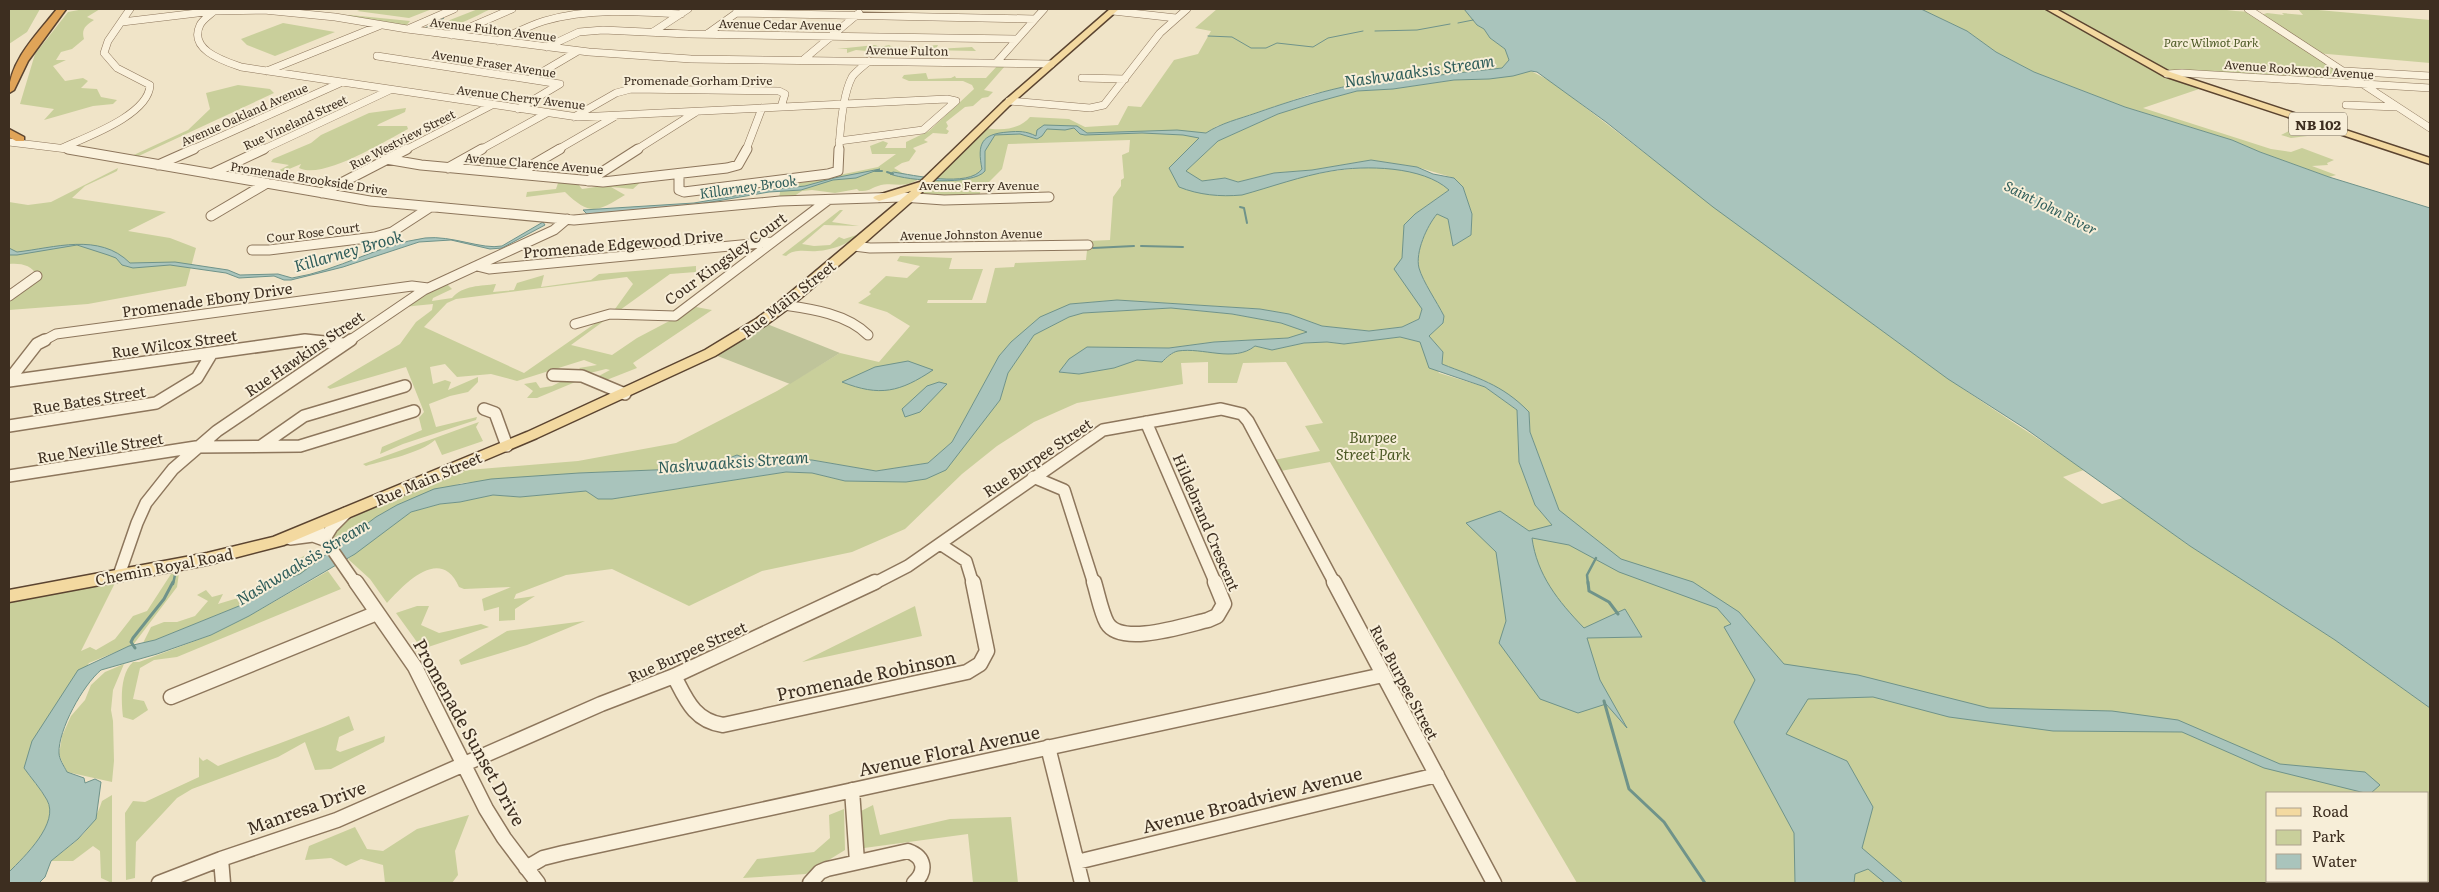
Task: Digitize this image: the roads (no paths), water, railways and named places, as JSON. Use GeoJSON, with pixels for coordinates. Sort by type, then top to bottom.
{"type":"FeatureCollection","features":[{"type":"Feature","properties":{"kind":"highway"},"geometry":{"type":"LineString","coordinates":[[9,65],[53,9]]}},
{"type":"Feature","properties":{"kind":"highway"},"geometry":{"type":"LineString","coordinates":[[9,90],[23,61],[61,9]]}},
{"type":"Feature","properties":{"kind":"highway"},"geometry":{"type":"LineString","coordinates":[[9,132],[12,140]]}},
{"type":"Feature","properties":{"kind":"main road","name":"NB 102"},"geometry":{"type":"LineString","coordinates":[[2050,9],[2167,74],[2430,160]]}},
{"type":"Feature","properties":{"kind":"main road","name":"Rue Main Street"},"geometry":{"type":"LineString","coordinates":[[323,537],[346,513],[507,446],[624,394],[710,353],[754,326],[784,305],[898,209],[1009,101],[1114,10]]}},
{"type":"Feature","properties":{"kind":"main road"},"geometry":{"type":"LineString","coordinates":[[880,198],[910,190],[929,179]]}},
{"type":"Feature","properties":{"kind":"main road"},"geometry":{"type":"LineString","coordinates":[[880,198],[895,202],[898,209]]}},
{"type":"Feature","properties":{"kind":"main road","name":"Chemin Royal Road"},"geometry":{"type":"LineString","coordinates":[[9,596],[207,560],[278,541],[323,537]]}},
{"type":"Feature","properties":{"kind":"street"},"geometry":{"type":"LineString","coordinates":[[62,148],[128,115],[145,102],[151,94],[150,85],[116,67],[106,59],[104,53],[108,41],[130,9]]}},
{"type":"Feature","properties":{"kind":"street"},"geometry":{"type":"LineString","coordinates":[[304,13],[314,9]]}},
{"type":"Feature","properties":{"kind":"street"},"geometry":{"type":"LineString","coordinates":[[407,29],[454,9]]}},
{"type":"Feature","properties":{"kind":"street"},"geometry":{"type":"LineString","coordinates":[[452,35],[512,9]]}},
{"type":"Feature","properties":{"kind":"street"},"geometry":{"type":"LineString","coordinates":[[653,32],[688,9]]}},
{"type":"Feature","properties":{"kind":"street"},"geometry":{"type":"LineString","coordinates":[[803,60],[864,9]]}},
{"type":"Feature","properties":{"kind":"street"},"geometry":{"type":"LineString","coordinates":[[996,62],[1044,9]]}},
{"type":"Feature","properties":{"kind":"street"},"geometry":{"type":"LineString","coordinates":[[1009,101],[1096,108],[1104,105],[1159,34],[1186,9]]}},
{"type":"Feature","properties":{"kind":"street"},"geometry":{"type":"LineString","coordinates":[[2248,9],[2430,128]]}},
{"type":"Feature","properties":{"kind":"street","name":"Avenue Fulton Avenue"},"geometry":{"type":"LineString","coordinates":[[122,22],[214,11],[264,10],[304,13],[407,29],[578,51],[691,59],[803,60]]}},
{"type":"Feature","properties":{"kind":"street"},"geometry":{"type":"LineString","coordinates":[[497,41],[540,22],[583,13],[620,10],[681,14]]}},
{"type":"Feature","properties":{"kind":"street"},"geometry":{"type":"LineString","coordinates":[[1114,10],[1176,18]]}},
{"type":"Feature","properties":{"kind":"street","name":"Avenue Cherry Avenue"},"geometry":{"type":"LineString","coordinates":[[214,11],[200,26],[199,36],[202,47],[225,62],[265,71],[340,83],[573,117],[947,99],[954,100],[955,102],[923,130],[840,141]]}},
{"type":"Feature","properties":{"kind":"street"},"geometry":{"type":"LineString","coordinates":[[707,34],[740,11],[1035,19]]}},
{"type":"Feature","properties":{"kind":"street"},"geometry":{"type":"LineString","coordinates":[[265,71],[381,25]]}},
{"type":"Feature","properties":{"kind":"street","name":"Avenue Cedar Avenue"},"geometry":{"type":"LineString","coordinates":[[547,47],[572,35],[586,31],[603,30],[707,34],[1016,39]]}},
{"type":"Feature","properties":{"kind":"street"},"geometry":{"type":"LineString","coordinates":[[532,78],[578,51]]}},
{"type":"Feature","properties":{"kind":"street","name":"Avenue Fraser Avenue"},"geometry":{"type":"LineString","coordinates":[[377,56],[532,78],[560,84],[518,109]]}},
{"type":"Feature","properties":{"kind":"street","name":"Avenue Fulton"},"geometry":{"type":"LineString","coordinates":[[803,60],[1052,64]]}},
{"type":"Feature","properties":{"kind":"street"},"geometry":{"type":"LineString","coordinates":[[680,174],[679,190],[684,192],[776,191],[838,171],[840,125],[851,80],[868,61]]}},
{"type":"Feature","properties":{"kind":"street"},"geometry":{"type":"LineString","coordinates":[[2342,71],[2430,76]]}},
{"type":"Feature","properties":{"kind":"street","name":"Avenue Rookwood Avenue"},"geometry":{"type":"LineString","coordinates":[[2167,74],[2182,73],[2430,88]]}},
{"type":"Feature","properties":{"kind":"street"},"geometry":{"type":"LineString","coordinates":[[1082,78],[1124,79]]}},
{"type":"Feature","properties":{"kind":"street","name":"Avenue Oakland Avenue"},"geometry":{"type":"LineString","coordinates":[[158,165],[340,83]]}},
{"type":"Feature","properties":{"kind":"street","name":"Promenade Gorham Drive"},"geometry":{"type":"LineString","coordinates":[[573,117],[616,93],[631,89],[779,91],[785,94],[781,107]]}},
{"type":"Feature","properties":{"kind":"street","name":"Rue Vineland Street"},"geometry":{"type":"LineString","coordinates":[[211,174],[390,90]]}},
{"type":"Feature","properties":{"kind":"street","name":"Rue Westview Street"},"geometry":{"type":"LineString","coordinates":[[322,193],[492,105]]}},
{"type":"Feature","properties":{"kind":"street"},"geometry":{"type":"LineString","coordinates":[[2346,105],[2397,107]]}},
{"type":"Feature","properties":{"kind":"street","name":"Avenue Clarence Avenue"},"geometry":{"type":"LineString","coordinates":[[386,159],[448,168],[588,181],[611,182],[680,174],[738,165],[742,161],[762,108]]}},
{"type":"Feature","properties":{"kind":"street"},"geometry":{"type":"LineString","coordinates":[[588,181],[697,112]]}},
{"type":"Feature","properties":{"kind":"street"},"geometry":{"type":"LineString","coordinates":[[448,168],[547,113]]}},
{"type":"Feature","properties":{"kind":"street"},"geometry":{"type":"LineString","coordinates":[[517,174],[616,116]]}},
{"type":"Feature","properties":{"kind":"street","name":"Promenade Brookside Drive"},"geometry":{"type":"LineString","coordinates":[[12,140],[370,201],[429,208],[495,211],[567,219],[776,191]]}},
{"type":"Feature","properties":{"kind":"street"},"geometry":{"type":"LineString","coordinates":[[211,216],[268,184]]}},
{"type":"Feature","properties":{"kind":"street","name":"Avenue Ferry Avenue"},"geometry":{"type":"LineString","coordinates":[[776,191],[828,200],[880,198],[944,200],[1049,197]]}},
{"type":"Feature","properties":{"kind":"street","name":"Cour Kingsley Court"},"geometry":{"type":"LineString","coordinates":[[575,324],[610,314],[675,316],[828,200]]}},
{"type":"Feature","properties":{"kind":"street","name":"Cour Rose Court"},"geometry":{"type":"LineString","coordinates":[[252,250],[269,250],[375,237],[392,232],[429,208]]}},
{"type":"Feature","properties":{"kind":"street","name":"Rue Hawkins Street"},"geometry":{"type":"LineString","coordinates":[[119,575],[131,539],[148,501],[167,476],[196,447],[428,288],[554,230],[567,219]]}},
{"type":"Feature","properties":{"kind":"street","name":"Promenade Edgewood Drive"},"geometry":{"type":"LineString","coordinates":[[477,266],[489,269],[772,242]]}},
{"type":"Feature","properties":{"kind":"street","name":"Avenue Johnston Avenue"},"geometry":{"type":"LineString","coordinates":[[854,246],[870,248],[1088,245]]}},
{"type":"Feature","properties":{"kind":"street"},"geometry":{"type":"LineString","coordinates":[[9,296],[37,276]]}},
{"type":"Feature","properties":{"kind":"street","name":"Promenade Ebony Drive"},"geometry":{"type":"LineString","coordinates":[[9,381],[36,344],[56,334],[412,286],[428,288]]}},
{"type":"Feature","properties":{"kind":"street"},"geometry":{"type":"LineString","coordinates":[[784,305],[813,310],[837,318],[863,328],[868,335]]}},
{"type":"Feature","properties":{"kind":"street","name":"Rue Wilcox Street"},"geometry":{"type":"LineString","coordinates":[[9,381],[305,340],[344,344]]}},
{"type":"Feature","properties":{"kind":"street","name":"Rue Bates Street"},"geometry":{"type":"LineString","coordinates":[[9,426],[156,403],[197,378],[212,353]]}},
{"type":"Feature","properties":{"kind":"street"},"geometry":{"type":"LineString","coordinates":[[553,375],[572,373],[592,378],[624,394]]}},
{"type":"Feature","properties":{"kind":"street"},"geometry":{"type":"LineString","coordinates":[[261,446],[304,416],[405,386]]}},
{"type":"Feature","properties":{"kind":"street"},"geometry":{"type":"LineString","coordinates":[[484,409],[495,413],[507,446]]}},
{"type":"Feature","properties":{"kind":"street","name":"Rue Burpee Street"},"geometry":{"type":"LineString","coordinates":[[464,764],[601,704],[674,676],[893,574],[940,544],[1033,477],[1103,430],[1221,409],[1242,414],[1248,421],[1494,883]]}},
{"type":"Feature","properties":{"kind":"street","name":"Rue Neville Street"},"geometry":{"type":"LineString","coordinates":[[9,476],[196,447],[300,446],[414,411]]}},
{"type":"Feature","properties":{"kind":"street","name":"Hildebrand Crescent"},"geometry":{"type":"LineString","coordinates":[[1033,477],[1064,490],[1107,623],[1112,629],[1125,635],[1135,635],[1208,620],[1217,616],[1224,604],[1146,422]]}},
{"type":"Feature","properties":{"kind":"street","name":"Promenade Sunset Drive"},"geometry":{"type":"LineString","coordinates":[[323,537],[415,667],[486,809],[538,883]]}},
{"type":"Feature","properties":{"kind":"street","name":"Promenade Robinson"},"geometry":{"type":"LineString","coordinates":[[674,676],[698,717],[712,724],[723,725],[967,672],[976,668],[985,661],[987,651],[970,570],[966,561],[940,544]]}},
{"type":"Feature","properties":{"kind":"street"},"geometry":{"type":"LineString","coordinates":[[171,697],[377,613]]}},
{"type":"Feature","properties":{"kind":"street","name":"Avenue Floral Avenue"},"geometry":{"type":"LineString","coordinates":[[526,868],[543,858],[1383,675]]}},
{"type":"Feature","properties":{"kind":"street"},"geometry":{"type":"LineString","coordinates":[[1048,747],[1082,883]]}},
{"type":"Feature","properties":{"kind":"street","name":"Manresa Drive"},"geometry":{"type":"LineString","coordinates":[[159,883],[221,859],[337,820],[464,764]]}},
{"type":"Feature","properties":{"kind":"street","name":"Avenue Broadview Avenue"},"geometry":{"type":"LineString","coordinates":[[1077,862],[1437,775]]}},
{"type":"Feature","properties":{"kind":"street"},"geometry":{"type":"LineString","coordinates":[[852,790],[857,862]]}},
{"type":"Feature","properties":{"kind":"street"},"geometry":{"type":"LineString","coordinates":[[810,883],[820,872],[898,852],[916,852],[924,864],[923,872],[914,883]]}},
{"type":"Feature","properties":{"kind":"street"},"geometry":{"type":"LineString","coordinates":[[221,859],[223,883]]}},
{"type":"Feature","properties":{"kind":"water"},"geometry":{"type":"Polygon","coordinates":[[[1464,9],[1921,9],[1967,31],[1996,52],[2034,72],[2125,107],[2232,140],[2329,177],[2430,208],[2430,708],[2335,640],[2190,546],[2026,429],[1948,379],[1713,207],[1606,122],[1537,72],[1531,71],[1513,76],[1489,79],[1454,80],[1393,89],[1357,91],[1313,103],[1278,114],[1218,141],[1186,171],[1202,181],[1225,178],[1238,182],[1274,173],[1312,170],[1371,160],[1417,167],[1433,174],[1454,178],[1463,187],[1472,214],[1471,235],[1453,246],[1448,219],[1437,214],[1429,225],[1420,247],[1418,262],[1424,279],[1444,316],[1443,323],[1429,336],[1443,352],[1442,364],[1499,388],[1519,402],[1529,412],[1530,432],[1559,510],[1621,559],[1693,582],[1739,612],[1784,664],[1858,675],[1989,708],[2112,711],[2178,720],[2280,764],[2365,772],[2380,785],[2372,792],[2361,792],[2264,768],[2182,732],[2053,731],[1949,717],[1873,697],[1808,699],[1786,734],[1847,761],[1873,807],[1862,848],[1903,883],[1885,883],[1868,869],[1855,874],[1854,883],[1795,883],[1794,833],[1734,722],[1755,680],[1724,627],[1731,624],[1717,608],[1619,572],[1569,545],[1532,538],[1539,564],[1550,587],[1584,628],[1625,609],[1642,637],[1587,638],[1600,680],[1627,728],[1606,704],[1578,713],[1540,699],[1499,643],[1506,621],[1496,552],[1466,523],[1500,511],[1529,531],[1552,525],[1535,505],[1519,462],[1517,410],[1485,387],[1429,368],[1420,342],[1400,337],[1344,344],[1327,342],[1304,343],[1272,350],[1255,346],[1247,351],[1228,354],[1188,350],[1178,351],[1162,362],[1137,360],[1114,368],[1079,374],[1059,372],[1069,359],[1087,347],[1169,348],[1214,342],[1288,338],[1307,332],[1281,323],[1232,314],[1171,308],[1083,313],[1069,317],[1034,335],[1008,373],[1000,400],[946,470],[926,479],[906,482],[845,481],[812,473],[786,472],[612,499],[598,499],[586,491],[520,497],[493,495],[440,504],[411,512],[355,554],[249,616],[211,635],[157,654],[101,670],[87,686],[73,708],[63,732],[59,753],[67,772],[84,778],[85,783],[95,779],[101,782],[96,819],[78,839],[51,861],[45,877],[39,883],[9,883],[9,872],[31,849],[45,829],[49,819],[50,809],[47,800],[24,768],[32,741],[78,670],[129,646],[155,640],[239,606],[287,579],[300,574],[376,517],[397,505],[434,489],[491,479],[703,468],[737,455],[747,459],[812,460],[876,471],[928,463],[952,442],[999,356],[1011,342],[1040,317],[1070,304],[1117,300],[1260,309],[1289,314],[1322,326],[1369,331],[1402,327],[1419,319],[1422,309],[1394,269],[1402,258],[1404,225],[1415,214],[1449,190],[1438,182],[1424,176],[1393,169],[1345,169],[1309,176],[1242,195],[1210,195],[1179,187],[1169,168],[1199,138],[1183,135],[1142,133],[1085,135],[1080,134],[1074,128],[1065,130],[1047,129],[1037,139],[1020,134],[995,135],[985,151],[985,171],[978,176],[968,179],[940,181],[911,179],[890,174],[893,172],[940,179],[965,178],[975,175],[982,169],[980,153],[983,142],[987,138],[999,133],[1016,132],[1026,132],[1036,136],[1037,130],[1044,125],[1077,126],[1087,133],[1177,130],[1206,133],[1224,124],[1275,107],[1351,85],[1410,79],[1420,73],[1431,76],[1502,68],[1509,60],[1505,49],[1490,38],[1484,29],[1477,25],[1464,9]]]}},
{"type":"Feature","properties":{"kind":"water"},"geometry":{"type":"Polygon","coordinates":[[[880,169],[856,178],[833,180],[801,190],[769,192],[694,205],[587,214],[583,210],[694,203],[805,186],[880,169]]]}},
{"type":"Feature","properties":{"kind":"water"},"geometry":{"type":"Polygon","coordinates":[[[543,222],[545,225],[502,248],[490,249],[451,240],[419,242],[343,267],[291,280],[284,280],[274,276],[239,278],[226,273],[170,265],[133,268],[122,265],[116,258],[77,245],[9,255],[9,248],[17,252],[76,244],[90,245],[118,253],[130,263],[175,262],[228,270],[240,275],[278,274],[292,278],[326,270],[392,246],[425,238],[446,239],[494,247],[502,246],[543,222]]]}},
{"type":"Feature","properties":{"kind":"water"},"geometry":{"type":"Polygon","coordinates":[[[908,361],[933,370],[910,383],[889,390],[868,390],[842,382],[875,367],[908,361]]]}},
{"type":"Feature","properties":{"kind":"water"},"geometry":{"type":"Polygon","coordinates":[[[939,382],[947,384],[920,412],[905,417],[902,409],[927,386],[939,382]]]}},
{"type":"Feature","properties":{"kind":"waterway"},"geometry":{"type":"LineString","coordinates":[[425,28],[444,18],[442,17]]}},
{"type":"Feature","properties":{"kind":"waterway"},"geometry":{"type":"LineString","coordinates":[[1458,23],[1473,20]]}},
{"type":"Feature","properties":{"kind":"waterway"},"geometry":{"type":"LineString","coordinates":[[1375,31],[1417,30],[1450,24]]}},
{"type":"Feature","properties":{"kind":"waterway"},"geometry":{"type":"LineString","coordinates":[[1208,36],[1232,37],[1251,48],[1266,48],[1277,43],[1313,47],[1328,38],[1363,31]]}},
{"type":"Feature","properties":{"kind":"waterway","name":"Killarney Brook"},"geometry":{"type":"LineString","coordinates":[[875,171],[882,171]]}},
{"type":"Feature","properties":{"kind":"waterway","name":"Killarney Brook"},"geometry":{"type":"LineString","coordinates":[[887,172],[893,174]]}},
{"type":"Feature","properties":{"kind":"waterway"},"geometry":{"type":"LineString","coordinates":[[1240,207],[1244,208],[1247,223]]}},
{"type":"Feature","properties":{"kind":"waterway"},"geometry":{"type":"LineString","coordinates":[[1093,248],[1134,246]]}},
{"type":"Feature","properties":{"kind":"waterway"},"geometry":{"type":"LineString","coordinates":[[1141,246],[1183,247]]}},
{"type":"Feature","properties":{"kind":"waterway"},"geometry":{"type":"LineString","coordinates":[[1588,584],[1587,575],[1596,558]]}},
{"type":"Feature","properties":{"kind":"waterway"},"geometry":{"type":"LineString","coordinates":[[173,584],[175,575]]}},
{"type":"Feature","properties":{"kind":"waterway"},"geometry":{"type":"LineString","coordinates":[[135,648],[131,642],[133,638],[164,599],[173,582]]}},
{"type":"Feature","properties":{"kind":"waterway"},"geometry":{"type":"LineString","coordinates":[[1588,582],[1589,591],[1609,602],[1618,614]]}},
{"type":"Feature","properties":{"kind":"waterway"},"geometry":{"type":"LineString","coordinates":[[1604,701],[1629,789],[1664,822],[1705,883]]}},
{"type":"Feature","properties":{"kind":"park label","name":"Parc Wilmot Park"},"geometry":{"type":"Point","coordinates":[2211,42]}},
{"type":"Feature","properties":{"kind":"park label","name":"Burpee Street Park"},"geometry":{"type":"Point","coordinates":[1373,444]}},
{"type":"Feature","properties":{"kind":"water label","name":"Nashwaaksis Stream"},"geometry":{"type":"Point","coordinates":[1419,70]}},
{"type":"Feature","properties":{"kind":"water label","name":"Saint John River"},"geometry":{"type":"Point","coordinates":[2051,207]}},
{"type":"Feature","properties":{"kind":"water label","name":"Nashwaaksis Stream"},"geometry":{"type":"Point","coordinates":[733,461]}},
{"type":"Feature","properties":{"kind":"water label","name":"Nashwaaksis Stream"},"geometry":{"type":"Point","coordinates":[302,561]}}]}
